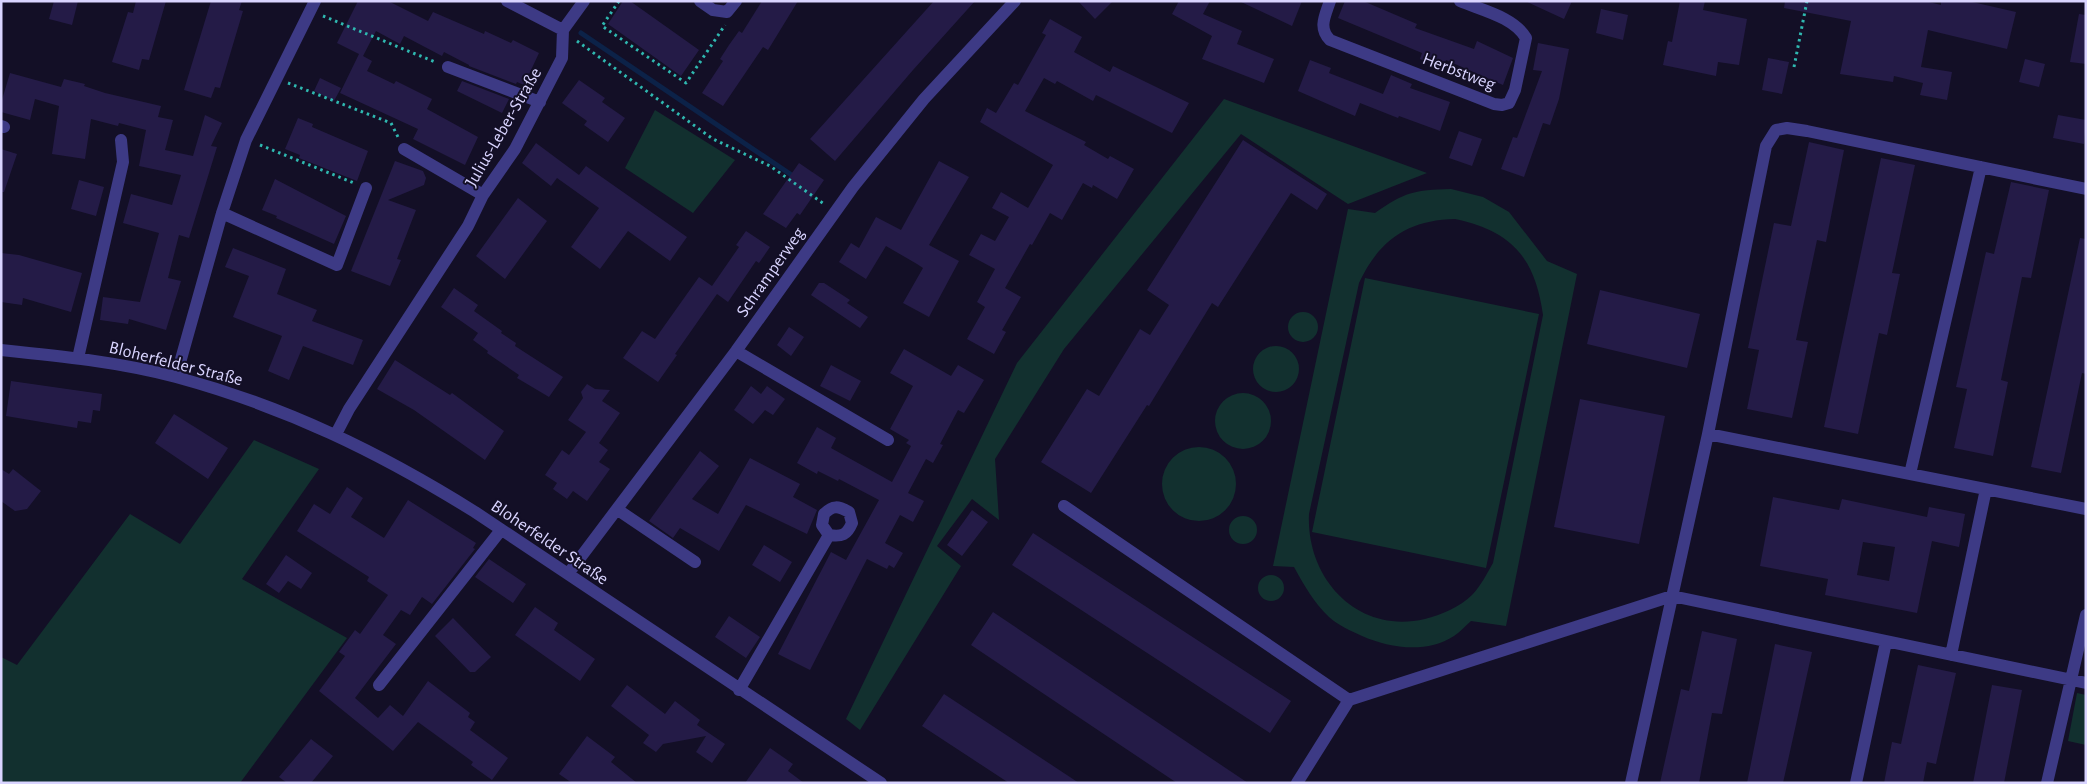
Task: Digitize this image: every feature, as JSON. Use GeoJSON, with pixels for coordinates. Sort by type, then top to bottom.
{"type":"FeatureCollection","features":[{"type":"Feature","properties":{"kind":"street"},"geometry":{"type":"LineString","coordinates":[[507,1],[563,30],[584,1]]}},
{"type":"Feature","properties":{"kind":"street"},"geometry":{"type":"LineString","coordinates":[[700,1],[712,10],[727,12],[736,1]]}},
{"type":"Feature","properties":{"kind":"street","name":"Schramperweg"},"geometry":{"type":"LineString","coordinates":[[568,574],[736,351],[835,211],[924,99],[1015,1]]}},
{"type":"Feature","properties":{"kind":"street","name":"Herbstweg"},"geometry":{"type":"LineString","coordinates":[[1330,1],[1322,23],[1323,33],[1330,40],[1494,104],[1502,106],[1509,103],[1515,90],[1526,38],[1521,29],[1513,23],[1460,1]]}},
{"type":"Feature","properties":{"kind":"street"},"geometry":{"type":"LineString","coordinates":[[176,377],[222,213],[246,140],[313,6]]}},
{"type":"Feature","properties":{"kind":"street","name":"Julius-Leber-Straße"},"geometry":{"type":"LineString","coordinates":[[336,434],[348,409],[468,226],[483,195],[506,164],[562,58],[563,30]]}},
{"type":"Feature","properties":{"kind":"street"},"geometry":{"type":"LineString","coordinates":[[448,67],[540,102]]}},
{"type":"Feature","properties":{"kind":"street"},"geometry":{"type":"LineString","coordinates":[[1631,783],[1708,434],[1766,146],[1776,130],[1787,128],[1808,131],[2086,189]]}},
{"type":"Feature","properties":{"kind":"street"},"geometry":{"type":"LineString","coordinates":[[78,358],[123,162],[121,140]]}},
{"type":"Feature","properties":{"kind":"street"},"geometry":{"type":"LineString","coordinates":[[404,149],[483,195]]}},
{"type":"Feature","properties":{"kind":"street"},"geometry":{"type":"LineString","coordinates":[[1910,474],[1981,167]]}},
{"type":"Feature","properties":{"kind":"street"},"geometry":{"type":"LineString","coordinates":[[222,213],[337,265],[366,188]]}},
{"type":"Feature","properties":{"kind":"street","name":"Bloherfelder Straße"},"geometry":{"type":"LineString","coordinates":[[1,350],[78,358],[176,377],[272,407],[336,434],[421,478],[881,783]]}},
{"type":"Feature","properties":{"kind":"street"},"geometry":{"type":"LineString","coordinates":[[736,351],[888,440]]}},
{"type":"Feature","properties":{"kind":"street"},"geometry":{"type":"LineString","coordinates":[[1708,434],[2086,509]]}},
{"type":"Feature","properties":{"kind":"street"},"geometry":{"type":"LineString","coordinates":[[1951,655],[1986,489]]}},
{"type":"Feature","properties":{"kind":"street"},"geometry":{"type":"LineString","coordinates":[[1064,506],[1349,700]]}},
{"type":"Feature","properties":{"kind":"street"},"geometry":{"type":"LineString","coordinates":[[618,510],[695,562]]}},
{"type":"Feature","properties":{"kind":"street"},"geometry":{"type":"LineString","coordinates":[[379,685],[501,530]]}},
{"type":"Feature","properties":{"kind":"street"},"geometry":{"type":"LineString","coordinates":[[739,690],[829,534]]}},
{"type":"Feature","properties":{"kind":"street"},"geometry":{"type":"LineString","coordinates":[[1297,783],[1349,700],[1672,596],[2086,683]]}},
{"type":"Feature","properties":{"kind":"street"},"geometry":{"type":"LineString","coordinates":[[2047,783],[2086,615]]}},
{"type":"Feature","properties":{"kind":"street"},"geometry":{"type":"LineString","coordinates":[[1856,783],[1886,642]]}},
{"type":"Feature","properties":{"kind":"path"},"geometry":{"type":"LineString","coordinates":[[619,1],[602,26],[686,84],[725,26],[727,12]]}},
{"type":"Feature","properties":{"kind":"path"},"geometry":{"type":"LineString","coordinates":[[1794,67],[1807,1]]}},
{"type":"Feature","properties":{"kind":"path"},"geometry":{"type":"LineString","coordinates":[[313,6],[448,67]]}},
{"type":"Feature","properties":{"kind":"path"},"geometry":{"type":"LineString","coordinates":[[563,30],[626,78],[713,139],[770,166],[835,211]]}},
{"type":"Feature","properties":{"kind":"path"},"geometry":{"type":"LineString","coordinates":[[276,78],[391,123],[404,149]]}},
{"type":"Feature","properties":{"kind":"path"},"geometry":{"type":"LineString","coordinates":[[246,140],[366,188]]}},
{"type":"Feature","properties":{"kind":"green space"},"geometry":{"type":"Polygon","coordinates":[[[1224,99],[1427,173],[1348,204],[1241,134],[1064,349],[995,459],[999,520],[972,499],[937,546],[961,566],[860,730],[846,719],[1017,363],[1224,99]]]}},
{"type":"Feature","properties":{"kind":"green space"},"geometry":{"type":"Polygon","coordinates":[[[655,110],[735,160],[693,213],[625,168],[655,110]]]}},
{"type":"Feature","properties":{"kind":"green space"},"geometry":{"type":"Polygon","coordinates":[[[1451,189],[1483,197],[1509,212],[1547,261],[1577,274],[1506,626],[1471,621],[1443,642],[1420,647],[1408,647],[1384,644],[1340,625],[1319,606],[1294,567],[1273,566],[1348,209],[1375,213],[1402,196],[1419,191],[1451,189]],[[1455,219],[1438,220],[1409,228],[1386,244],[1376,255],[1359,283],[1309,514],[1310,538],[1316,560],[1327,580],[1341,597],[1358,610],[1378,618],[1401,622],[1425,619],[1450,610],[1472,595],[1493,563],[1543,315],[1534,278],[1527,263],[1506,240],[1492,231],[1455,219]]]}},
{"type":"Feature","properties":{"kind":"green space"},"geometry":{"type":"Polygon","coordinates":[[[1365,278],[1539,314],[1486,568],[1312,532],[1365,278]]]}},
{"type":"Feature","properties":{"kind":"green space"},"geometry":{"type":"Polygon","coordinates":[[[1303,312],[1314,316],[1318,327],[1314,338],[1303,342],[1292,338],[1288,327],[1292,316],[1303,312]]]}},
{"type":"Feature","properties":{"kind":"green space"},"geometry":{"type":"Polygon","coordinates":[[[1276,346],[1289,350],[1295,356],[1299,369],[1295,382],[1289,388],[1276,392],[1263,388],[1257,382],[1253,369],[1257,356],[1263,350],[1276,346]]]}},
{"type":"Feature","properties":{"kind":"green space"},"geometry":{"type":"Polygon","coordinates":[[[1237,393],[1249,393],[1263,401],[1271,415],[1269,432],[1263,441],[1249,449],[1237,449],[1227,444],[1220,437],[1215,427],[1215,415],[1220,405],[1227,398],[1237,393]]]}},
{"type":"Feature","properties":{"kind":"green space"},"geometry":{"type":"Polygon","coordinates":[[[254,440],[319,469],[242,579],[347,638],[240,783],[1,783],[1,657],[17,665],[130,514],[180,544],[254,440]]]}},
{"type":"Feature","properties":{"kind":"green space"},"geometry":{"type":"Polygon","coordinates":[[[1199,447],[1213,450],[1225,458],[1233,470],[1236,484],[1233,498],[1225,510],[1213,518],[1199,521],[1185,518],[1173,510],[1165,498],[1162,484],[1165,470],[1173,458],[1185,450],[1199,447]]]}},
{"type":"Feature","properties":{"kind":"green space"},"geometry":{"type":"Polygon","coordinates":[[[1243,516],[1253,520],[1257,530],[1253,540],[1243,544],[1233,540],[1229,530],[1233,520],[1243,516]]]}},
{"type":"Feature","properties":{"kind":"green space"},"geometry":{"type":"Polygon","coordinates":[[[1271,575],[1280,579],[1284,588],[1280,597],[1271,601],[1262,597],[1258,588],[1262,579],[1271,575]]]}},
{"type":"Feature","properties":{"kind":"green space"},"geometry":{"type":"Polygon","coordinates":[[[2077,693],[2086,695],[2086,745],[2068,741],[2077,693]]]}},
{"type":"Feature","properties":{"kind":"building"},"geometry":{"type":"Polygon","coordinates":[[[54,1],[78,1],[72,25],[49,19],[54,1]]]}},
{"type":"Feature","properties":{"kind":"building"},"geometry":{"type":"Polygon","coordinates":[[[136,1],[166,1],[149,60],[142,59],[139,70],[112,62],[128,12],[133,13],[136,1]]]}},
{"type":"Feature","properties":{"kind":"building"},"geometry":{"type":"Polygon","coordinates":[[[211,1],[242,1],[239,10],[243,11],[220,88],[215,87],[211,98],[184,90],[211,1]]]}},
{"type":"Feature","properties":{"kind":"building"},"geometry":{"type":"Polygon","coordinates":[[[358,1],[388,1],[428,21],[433,12],[484,34],[485,31],[511,43],[513,40],[539,53],[524,85],[517,82],[516,84],[469,66],[444,52],[442,56],[404,36],[400,44],[376,31],[363,56],[372,61],[367,71],[394,84],[396,81],[432,99],[427,109],[478,137],[465,165],[413,139],[418,129],[340,93],[359,54],[337,43],[358,1]]]}},
{"type":"Feature","properties":{"kind":"building"},"geometry":{"type":"Polygon","coordinates":[[[623,1],[630,1],[699,50],[681,76],[608,24],[623,1]]]}},
{"type":"Feature","properties":{"kind":"building"},"geometry":{"type":"Polygon","coordinates":[[[762,1],[798,1],[768,50],[763,47],[723,106],[702,93],[723,61],[720,59],[729,45],[739,31],[742,33],[762,1]]]}},
{"type":"Feature","properties":{"kind":"building"},"geometry":{"type":"Polygon","coordinates":[[[934,1],[975,1],[835,161],[810,139],[934,1]]]}},
{"type":"Feature","properties":{"kind":"building"},"geometry":{"type":"Polygon","coordinates":[[[1078,1],[1113,1],[1095,19],[1078,1]]]}},
{"type":"Feature","properties":{"kind":"building"},"geometry":{"type":"Polygon","coordinates":[[[1179,1],[1210,1],[1203,14],[1242,31],[1237,44],[1274,59],[1264,83],[1202,59],[1212,36],[1172,14],[1179,1]]]}},
{"type":"Feature","properties":{"kind":"building"},"geometry":{"type":"Polygon","coordinates":[[[1239,1],[1302,1],[1292,26],[1239,1]]]}},
{"type":"Feature","properties":{"kind":"building"},"geometry":{"type":"Polygon","coordinates":[[[1345,1],[1363,1],[1417,24],[1415,28],[1474,49],[1477,41],[1513,58],[1503,85],[1446,60],[1443,67],[1420,59],[1422,53],[1338,18],[1345,1]]]}},
{"type":"Feature","properties":{"kind":"building"},"geometry":{"type":"Polygon","coordinates":[[[1525,1],[1572,1],[1564,19],[1525,1]]]}},
{"type":"Feature","properties":{"kind":"building"},"geometry":{"type":"Polygon","coordinates":[[[1680,1],[1705,1],[1703,10],[1747,19],[1739,65],[1718,62],[1716,76],[1663,65],[1668,41],[1672,42],[1680,1]]]}},
{"type":"Feature","properties":{"kind":"building"},"geometry":{"type":"Polygon","coordinates":[[[1785,1],[1925,1],[1941,5],[1941,1],[1968,1],[2016,12],[2007,49],[1928,30],[1921,67],[1952,72],[1947,100],[1920,95],[1923,83],[1894,76],[1893,82],[1840,74],[1851,21],[1784,8],[1785,1]]]}},
{"type":"Feature","properties":{"kind":"building"},"geometry":{"type":"Polygon","coordinates":[[[1601,9],[1628,15],[1623,40],[1596,33],[1601,9]]]}},
{"type":"Feature","properties":{"kind":"building"},"geometry":{"type":"Polygon","coordinates":[[[2079,14],[2086,15],[2086,64],[2070,62],[2079,14]]]}},
{"type":"Feature","properties":{"kind":"building"},"geometry":{"type":"Polygon","coordinates":[[[1050,19],[1082,37],[1074,52],[1110,72],[1113,66],[1189,103],[1172,133],[1096,95],[1093,101],[1057,81],[1055,84],[1044,78],[1025,111],[1086,142],[1084,145],[1108,159],[1110,156],[1134,169],[1117,199],[1093,185],[1092,188],[1083,183],[1062,220],[1050,213],[1005,288],[1021,297],[1002,330],[1006,332],[994,354],[967,339],[985,307],[977,302],[995,269],[969,255],[981,234],[995,241],[1009,217],[992,208],[1001,192],[1028,208],[1053,165],[980,122],[987,108],[996,113],[1014,83],[1018,85],[1046,35],[1042,33],[1050,19]]]}},
{"type":"Feature","properties":{"kind":"building"},"geometry":{"type":"Polygon","coordinates":[[[1538,43],[1569,49],[1559,99],[1550,125],[1543,123],[1524,177],[1501,169],[1513,137],[1517,138],[1542,71],[1533,70],[1538,43]]]}},
{"type":"Feature","properties":{"kind":"building"},"geometry":{"type":"Polygon","coordinates":[[[1768,58],[1789,62],[1782,94],[1762,90],[1768,58]]]}},
{"type":"Feature","properties":{"kind":"building"},"geometry":{"type":"Polygon","coordinates":[[[2025,59],[2045,64],[2039,87],[2019,82],[2025,59]]]}},
{"type":"Feature","properties":{"kind":"building"},"geometry":{"type":"Polygon","coordinates":[[[1310,60],[1331,68],[1329,73],[1383,94],[1391,75],[1412,84],[1410,88],[1450,102],[1440,131],[1399,116],[1398,118],[1360,103],[1355,116],[1298,91],[1310,60]]]}},
{"type":"Feature","properties":{"kind":"building"},"geometry":{"type":"Polygon","coordinates":[[[10,73],[61,87],[64,79],[85,84],[84,86],[105,93],[161,106],[158,117],[173,120],[165,150],[193,156],[205,115],[222,123],[211,146],[217,147],[189,238],[179,235],[168,278],[181,281],[166,330],[129,319],[128,324],[100,320],[103,297],[140,302],[159,233],[123,223],[131,194],[172,205],[181,175],[139,166],[146,130],[119,123],[118,126],[91,119],[85,159],[52,154],[59,106],[35,99],[30,120],[1,112],[1,103],[10,73]]]}},
{"type":"Feature","properties":{"kind":"building"},"geometry":{"type":"Polygon","coordinates":[[[320,78],[341,88],[334,101],[314,91],[320,78]]]}},
{"type":"Feature","properties":{"kind":"building"},"geometry":{"type":"Polygon","coordinates":[[[579,80],[605,98],[602,102],[625,118],[608,142],[584,125],[587,121],[562,103],[579,80]]]}},
{"type":"Feature","properties":{"kind":"building"},"geometry":{"type":"Polygon","coordinates":[[[462,81],[509,99],[502,113],[457,91],[462,81]]]}},
{"type":"Feature","properties":{"kind":"building"},"geometry":{"type":"Polygon","coordinates":[[[2058,115],[2086,120],[2084,144],[2053,138],[2058,115]]]}},
{"type":"Feature","properties":{"kind":"building"},"geometry":{"type":"Polygon","coordinates":[[[298,118],[313,124],[312,127],[368,151],[357,181],[299,158],[300,155],[285,149],[298,118]]]}},
{"type":"Feature","properties":{"kind":"building"},"geometry":{"type":"Polygon","coordinates":[[[1459,131],[1482,139],[1472,166],[1449,158],[1459,131]]]}},
{"type":"Feature","properties":{"kind":"building"},"geometry":{"type":"Polygon","coordinates":[[[1243,140],[1327,194],[1317,210],[1291,193],[1218,307],[1212,303],[1149,406],[1147,405],[1091,493],[1041,462],[1087,389],[1099,396],[1140,329],[1150,335],[1169,305],[1147,290],[1243,140]]]}},
{"type":"Feature","properties":{"kind":"building"},"geometry":{"type":"Polygon","coordinates":[[[1809,142],[1844,150],[1826,242],[1817,240],[1796,340],[1808,342],[1792,418],[1747,409],[1759,350],[1748,348],[1774,223],[1791,226],[1809,142]]]}},
{"type":"Feature","properties":{"kind":"building"},"geometry":{"type":"Polygon","coordinates":[[[536,143],[579,175],[586,166],[687,237],[670,261],[628,231],[600,269],[571,247],[599,208],[557,178],[551,186],[522,163],[536,143]]]}},
{"type":"Feature","properties":{"kind":"building"},"geometry":{"type":"Polygon","coordinates":[[[1,149],[17,154],[4,192],[1,192],[1,149]]]}},
{"type":"Feature","properties":{"kind":"building"},"geometry":{"type":"Polygon","coordinates":[[[1881,158],[1915,165],[1892,273],[1900,274],[1887,335],[1879,333],[1858,434],[1824,427],[1881,158]]]}},
{"type":"Feature","properties":{"kind":"building"},"geometry":{"type":"Polygon","coordinates":[[[395,161],[423,171],[426,178],[424,185],[388,200],[416,210],[397,259],[401,260],[390,286],[351,271],[395,161]]]}},
{"type":"Feature","properties":{"kind":"building"},"geometry":{"type":"Polygon","coordinates":[[[939,161],[969,177],[929,245],[959,261],[929,317],[903,303],[923,268],[917,264],[886,246],[866,279],[839,262],[851,243],[859,248],[876,217],[901,230],[939,161]]]}},
{"type":"Feature","properties":{"kind":"building"},"geometry":{"type":"Polygon","coordinates":[[[799,163],[824,180],[800,215],[797,213],[786,228],[763,214],[799,163]]]}},
{"type":"Feature","properties":{"kind":"building"},"geometry":{"type":"Polygon","coordinates":[[[275,179],[346,216],[334,244],[262,210],[275,179]]]}},
{"type":"Feature","properties":{"kind":"building"},"geometry":{"type":"Polygon","coordinates":[[[79,180],[104,187],[96,216],[71,209],[79,180]]]}},
{"type":"Feature","properties":{"kind":"building"},"geometry":{"type":"Polygon","coordinates":[[[2011,182],[2049,190],[2031,278],[2022,277],[2001,380],[2008,382],[1993,456],[1954,448],[1967,389],[1956,387],[1986,252],[1994,254],[2011,182]]]}},
{"type":"Feature","properties":{"kind":"building"},"geometry":{"type":"Polygon","coordinates":[[[518,198],[547,221],[505,279],[476,256],[518,198]]]}},
{"type":"Feature","properties":{"kind":"building"},"geometry":{"type":"Polygon","coordinates":[[[746,231],[770,247],[759,263],[756,261],[728,302],[717,294],[658,382],[623,358],[642,331],[655,339],[699,277],[712,286],[739,247],[736,245],[746,231]]]}},
{"type":"Feature","properties":{"kind":"building"},"geometry":{"type":"Polygon","coordinates":[[[2080,238],[2086,239],[2086,374],[2082,373],[2061,473],[2031,467],[2080,238]]]}},
{"type":"Feature","properties":{"kind":"building"},"geometry":{"type":"Polygon","coordinates":[[[233,248],[286,269],[277,294],[317,310],[312,321],[363,340],[353,365],[303,346],[289,380],[268,371],[282,336],[233,317],[249,276],[225,267],[233,248]]]}},
{"type":"Feature","properties":{"kind":"building"},"geometry":{"type":"Polygon","coordinates":[[[1,253],[19,255],[82,273],[71,312],[23,298],[22,305],[1,302],[1,253]]]}},
{"type":"Feature","properties":{"kind":"building"},"geometry":{"type":"Polygon","coordinates":[[[819,283],[824,283],[850,300],[847,303],[868,317],[860,328],[811,295],[819,283]]]}},
{"type":"Feature","properties":{"kind":"building"},"geometry":{"type":"Polygon","coordinates":[[[454,288],[478,305],[474,311],[502,331],[501,333],[516,343],[515,346],[563,377],[549,397],[517,378],[519,375],[487,353],[488,351],[473,340],[478,333],[441,307],[454,288]]]}},
{"type":"Feature","properties":{"kind":"building"},"geometry":{"type":"Polygon","coordinates":[[[1600,290],[1700,314],[1687,368],[1587,344],[1600,290]]]}},
{"type":"Feature","properties":{"kind":"building"},"geometry":{"type":"Polygon","coordinates":[[[789,327],[804,337],[791,356],[777,345],[789,327]]]}},
{"type":"Feature","properties":{"kind":"building"},"geometry":{"type":"Polygon","coordinates":[[[904,349],[951,376],[958,365],[984,380],[964,413],[958,410],[940,444],[943,445],[933,463],[926,459],[908,493],[924,501],[913,522],[900,515],[885,543],[903,553],[894,568],[889,565],[887,569],[867,559],[810,670],[778,654],[831,552],[846,560],[879,500],[839,479],[838,481],[818,471],[817,474],[797,463],[817,427],[836,438],[831,448],[892,482],[911,446],[906,443],[909,440],[890,429],[913,386],[890,373],[904,349]]]}},
{"type":"Feature","properties":{"kind":"building"},"geometry":{"type":"Polygon","coordinates":[[[395,360],[450,395],[452,393],[504,431],[485,460],[414,410],[377,389],[395,360]]]}},
{"type":"Feature","properties":{"kind":"building"},"geometry":{"type":"Polygon","coordinates":[[[831,365],[861,381],[850,401],[820,386],[831,365]]]}},
{"type":"Feature","properties":{"kind":"building"},"geometry":{"type":"Polygon","coordinates":[[[11,381],[102,394],[100,411],[93,410],[91,423],[78,421],[77,428],[6,416],[11,381]]]}},
{"type":"Feature","properties":{"kind":"building"},"geometry":{"type":"Polygon","coordinates":[[[587,384],[595,389],[610,390],[602,401],[620,413],[599,443],[608,450],[599,462],[610,469],[587,501],[573,491],[567,499],[553,489],[557,483],[545,475],[562,450],[569,455],[586,432],[568,420],[583,398],[581,392],[587,384]]]}},
{"type":"Feature","properties":{"kind":"building"},"geometry":{"type":"Polygon","coordinates":[[[751,386],[761,394],[767,386],[785,399],[773,415],[765,410],[753,424],[734,410],[751,386]]]}},
{"type":"Feature","properties":{"kind":"building"},"geometry":{"type":"Polygon","coordinates":[[[1580,399],[1665,416],[1639,544],[1554,527],[1580,399]]]}},
{"type":"Feature","properties":{"kind":"building"},"geometry":{"type":"Polygon","coordinates":[[[174,414],[228,448],[208,479],[155,443],[174,414]]]}},
{"type":"Feature","properties":{"kind":"building"},"geometry":{"type":"Polygon","coordinates":[[[700,451],[719,466],[692,499],[718,514],[750,458],[800,484],[793,497],[817,510],[807,534],[746,505],[719,551],[680,528],[673,538],[649,521],[700,451]]]}},
{"type":"Feature","properties":{"kind":"building"},"geometry":{"type":"Polygon","coordinates":[[[1,469],[9,474],[13,469],[41,491],[27,509],[15,511],[1,501],[1,469]]]}},
{"type":"Feature","properties":{"kind":"building"},"geometry":{"type":"Polygon","coordinates":[[[347,487],[363,498],[351,517],[384,538],[408,500],[476,543],[473,548],[475,549],[432,604],[422,597],[410,615],[401,610],[383,635],[396,644],[355,698],[378,718],[390,705],[403,716],[428,681],[470,713],[468,717],[475,722],[470,730],[508,758],[492,780],[471,765],[473,762],[418,722],[393,751],[319,691],[345,656],[339,652],[355,630],[360,634],[388,595],[367,581],[369,577],[297,531],[314,504],[330,514],[347,487]]]}},
{"type":"Feature","properties":{"kind":"building"},"geometry":{"type":"Polygon","coordinates":[[[1773,497],[1839,510],[1842,499],[1927,517],[1929,507],[1965,514],[1959,547],[1932,541],[1917,613],[1825,595],[1828,579],[1760,566],[1773,497]],[[1863,542],[1857,575],[1889,581],[1895,547],[1863,542]]]}},
{"type":"Feature","properties":{"kind":"building"},"geometry":{"type":"Polygon","coordinates":[[[972,510],[988,522],[962,556],[947,545],[972,510]]]}},
{"type":"Feature","properties":{"kind":"building"},"geometry":{"type":"Polygon","coordinates":[[[1033,533],[1291,701],[1270,733],[1012,565],[1033,533]]]}},
{"type":"Feature","properties":{"kind":"building"},"geometry":{"type":"Polygon","coordinates":[[[764,545],[792,562],[780,582],[752,565],[764,545]]]}},
{"type":"Feature","properties":{"kind":"building"},"geometry":{"type":"Polygon","coordinates":[[[286,555],[312,573],[301,589],[288,581],[279,593],[266,584],[286,555]]]}},
{"type":"Feature","properties":{"kind":"building"},"geometry":{"type":"Polygon","coordinates":[[[489,559],[526,584],[513,603],[475,577],[489,559]]]}},
{"type":"Feature","properties":{"kind":"building"},"geometry":{"type":"Polygon","coordinates":[[[535,607],[558,623],[554,630],[595,659],[580,681],[515,635],[535,607]]]}},
{"type":"Feature","properties":{"kind":"building"},"geometry":{"type":"Polygon","coordinates":[[[993,612],[1248,783],[1177,783],[971,645],[993,612]]]}},
{"type":"Feature","properties":{"kind":"building"},"geometry":{"type":"Polygon","coordinates":[[[729,616],[760,637],[746,658],[715,637],[729,616]]]}},
{"type":"Feature","properties":{"kind":"building"},"geometry":{"type":"Polygon","coordinates":[[[453,618],[491,657],[475,672],[470,672],[435,636],[453,618]]]}},
{"type":"Feature","properties":{"kind":"building"},"geometry":{"type":"Polygon","coordinates":[[[1702,631],[1737,639],[1722,714],[1712,713],[1699,783],[1660,783],[1681,689],[1689,691],[1702,631]]]}},
{"type":"Feature","properties":{"kind":"building"},"geometry":{"type":"Polygon","coordinates":[[[1775,644],[1812,652],[1783,783],[1747,783],[1775,644]]]}},
{"type":"Feature","properties":{"kind":"building"},"geometry":{"type":"Polygon","coordinates":[[[1918,665],[1956,673],[1936,764],[1927,762],[1923,783],[1884,783],[1892,742],[1901,744],[1918,665]]]}},
{"type":"Feature","properties":{"kind":"building"},"geometry":{"type":"Polygon","coordinates":[[[627,685],[665,714],[675,701],[700,720],[697,725],[725,744],[712,763],[696,752],[706,736],[663,744],[656,752],[643,743],[649,735],[611,706],[627,685]]]}},
{"type":"Feature","properties":{"kind":"building"},"geometry":{"type":"Polygon","coordinates":[[[1992,685],[2022,690],[2004,783],[1973,783],[1992,685]]]}},
{"type":"Feature","properties":{"kind":"building"},"geometry":{"type":"Polygon","coordinates":[[[944,694],[1079,783],[1009,783],[922,726],[944,694]]]}},
{"type":"Feature","properties":{"kind":"building"},"geometry":{"type":"Polygon","coordinates":[[[587,736],[615,757],[611,762],[637,783],[572,783],[559,774],[587,736]]]}},
{"type":"Feature","properties":{"kind":"building"},"geometry":{"type":"Polygon","coordinates":[[[311,739],[333,756],[311,783],[287,783],[279,777],[311,739]]]}},
{"type":"Feature","properties":{"kind":"building"},"geometry":{"type":"Polygon","coordinates":[[[770,748],[793,764],[788,771],[804,783],[745,783],[770,748]]]}},
{"type":"Feature","properties":{"kind":"waterway"},"geometry":{"type":"LineString","coordinates":[[581,33],[796,178]]}}]}
